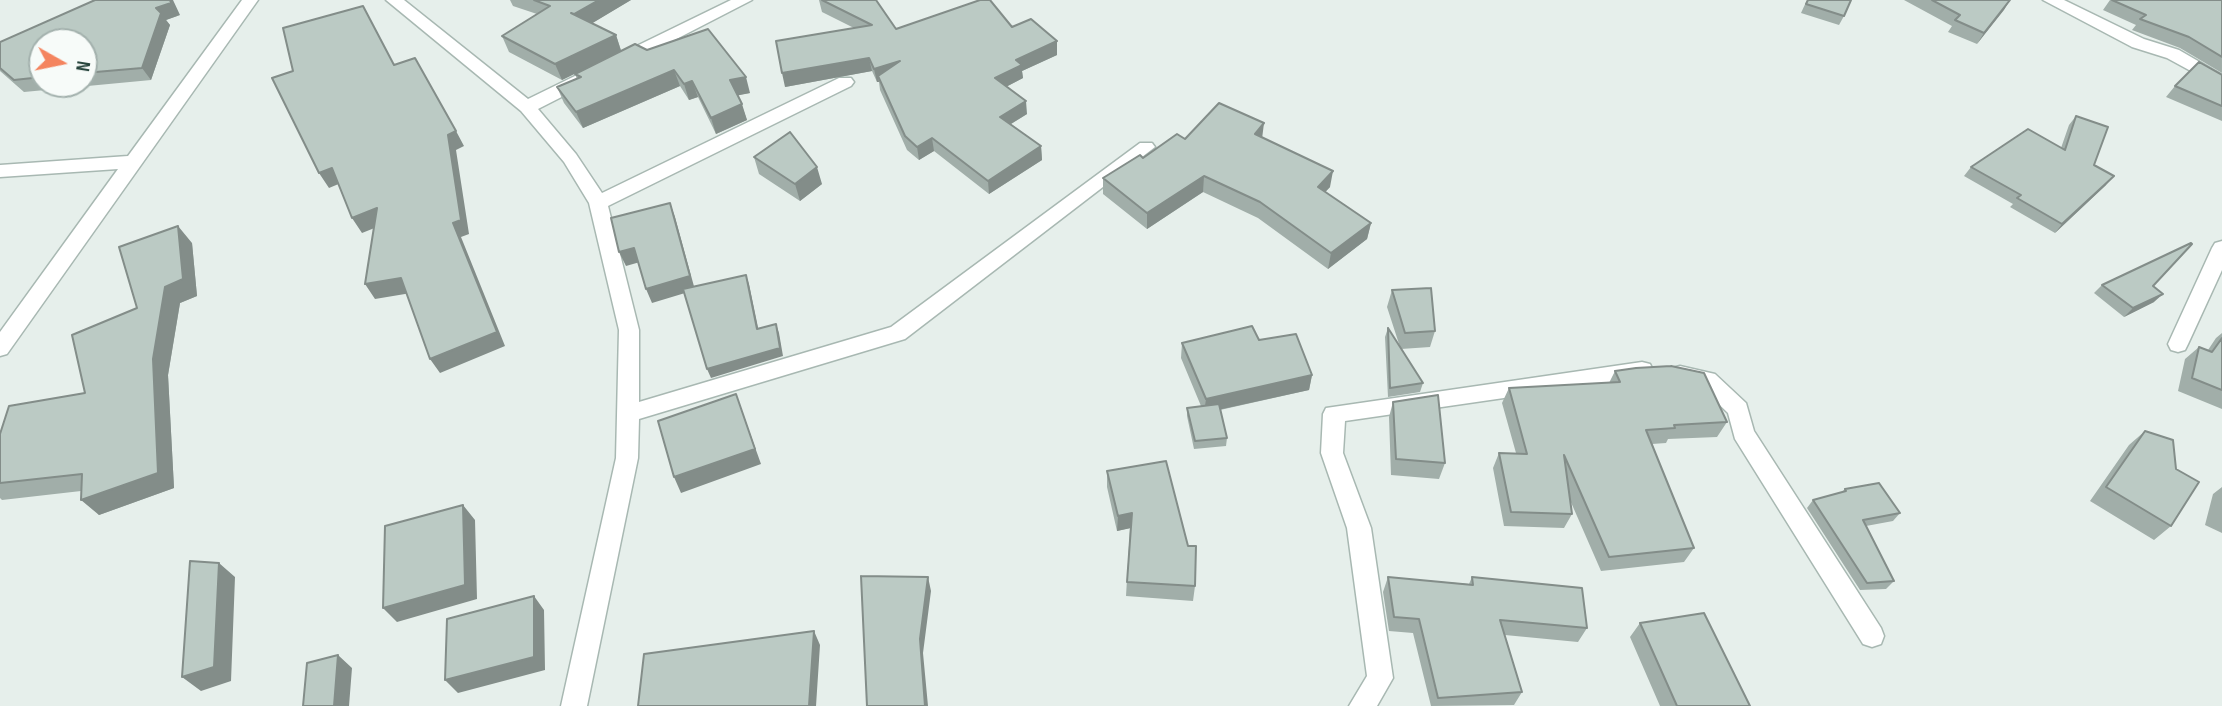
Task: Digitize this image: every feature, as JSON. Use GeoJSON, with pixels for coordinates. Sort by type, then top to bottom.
{"type":"FeatureCollection","features":[{"type":"Feature","properties":{"kind":"street"},"geometry":{"type":"LineString","coordinates":[[0,348],[250,0]]}},
{"type":"Feature","properties":{"kind":"street"},"geometry":{"type":"LineString","coordinates":[[394,0],[527,107],[569,158],[598,203],[629,330],[627,458],[574,706]]}},
{"type":"Feature","properties":{"kind":"street"},"geometry":{"type":"LineString","coordinates":[[527,107],[744,0]]}},
{"type":"Feature","properties":{"kind":"street"},"geometry":{"type":"LineString","coordinates":[[2051,0],[2138,43],[2173,54],[2222,82]]}},
{"type":"Feature","properties":{"kind":"street"},"geometry":{"type":"LineString","coordinates":[[2158,49],[2171,34]]}},
{"type":"Feature","properties":{"kind":"street"},"geometry":{"type":"LineString","coordinates":[[598,203],[845,82]]}},
{"type":"Feature","properties":{"kind":"street"},"geometry":{"type":"LineString","coordinates":[[627,414],[898,333],[1146,148]]}},
{"type":"Feature","properties":{"kind":"street"},"geometry":{"type":"LineString","coordinates":[[0,171],[136,162]]}},
{"type":"Feature","properties":{"kind":"street"},"geometry":{"type":"LineString","coordinates":[[2178,344],[2222,248]]}},
{"type":"Feature","properties":{"kind":"street"},"geometry":{"type":"LineString","coordinates":[[1362,706],[1380,678],[1359,528],[1332,453],[1334,414],[1655,369],[1707,380],[1738,409],[1743,433],[1872,636]]}},
{"type":"Feature","properties":{"kind":"building"},"geometry":{"type":"Polygon","coordinates":[[[95,0],[170,0],[171,3],[156,8],[161,13],[142,68],[98,72],[98,28],[32,28],[95,0]]]}},
{"type":"Feature","properties":{"kind":"building"},"geometry":{"type":"Polygon","coordinates":[[[534,0],[599,0],[574,14],[571,13],[616,35],[555,64],[502,36],[550,6],[534,0]]]}},
{"type":"Feature","properties":{"kind":"building"},"geometry":{"type":"Polygon","coordinates":[[[822,0],[876,0],[896,29],[980,0],[990,0],[1012,27],[1031,19],[1057,41],[1016,60],[1022,65],[995,78],[1026,101],[1000,117],[1041,146],[988,181],[932,138],[917,147],[905,136],[878,76],[900,61],[874,69],[869,58],[782,73],[776,41],[872,25],[822,0]]]}},
{"type":"Feature","properties":{"kind":"building"},"geometry":{"type":"Polygon","coordinates":[[[1808,0],[1851,0],[1844,16],[1806,4],[1808,0]]]}},
{"type":"Feature","properties":{"kind":"building"},"geometry":{"type":"Polygon","coordinates":[[[1932,0],[2010,0],[1984,33],[1955,20],[1960,15],[1932,0]]]}},
{"type":"Feature","properties":{"kind":"building"},"geometry":{"type":"Polygon","coordinates":[[[2112,0],[2222,0],[2222,57],[2189,37],[2140,19],[2146,15],[2112,0]]]}},
{"type":"Feature","properties":{"kind":"building"},"geometry":{"type":"Polygon","coordinates":[[[363,6],[394,65],[415,58],[456,131],[448,135],[461,220],[453,223],[497,332],[430,359],[401,278],[365,284],[377,208],[352,218],[332,168],[319,173],[272,78],[293,71],[283,28],[363,6]]]}},
{"type":"Feature","properties":{"kind":"building"},"geometry":{"type":"Polygon","coordinates":[[[708,29],[746,77],[730,80],[742,104],[711,118],[692,81],[684,84],[674,70],[576,112],[557,87],[581,77],[575,74],[635,44],[647,50],[708,29]]]}},
{"type":"Feature","properties":{"kind":"building"},"geometry":{"type":"Polygon","coordinates":[[[28,30],[28,78],[14,80],[0,68],[0,42],[28,30]]]}},
{"type":"Feature","properties":{"kind":"building"},"geometry":{"type":"Polygon","coordinates":[[[2199,62],[2222,75],[2222,106],[2175,86],[2199,62]]]}},
{"type":"Feature","properties":{"kind":"building"},"geometry":{"type":"Polygon","coordinates":[[[1219,103],[1264,123],[1255,134],[1333,171],[1318,187],[1371,223],[1331,253],[1260,202],[1204,176],[1147,213],[1103,178],[1140,155],[1143,158],[1177,134],[1185,139],[1219,103]]]}},
{"type":"Feature","properties":{"kind":"building"},"geometry":{"type":"Polygon","coordinates":[[[2076,116],[2108,127],[2094,165],[2114,176],[2062,224],[2017,198],[2021,195],[1971,167],[2028,129],[2065,150],[2076,116]]]}},
{"type":"Feature","properties":{"kind":"building"},"geometry":{"type":"Polygon","coordinates":[[[790,132],[817,167],[795,184],[754,157],[790,132]]]}},
{"type":"Feature","properties":{"kind":"building"},"geometry":{"type":"Polygon","coordinates":[[[670,203],[690,276],[646,289],[634,248],[619,252],[611,218],[670,203]]]}},
{"type":"Feature","properties":{"kind":"building"},"geometry":{"type":"Polygon","coordinates":[[[178,226],[183,279],[165,287],[153,359],[158,473],[81,500],[82,474],[0,483],[0,434],[9,406],[85,393],[72,335],[137,308],[119,247],[178,226]]]}},
{"type":"Feature","properties":{"kind":"building"},"geometry":{"type":"Polygon","coordinates":[[[2191,243],[2153,286],[2163,294],[2133,308],[2102,285],[2191,243]]]}},
{"type":"Feature","properties":{"kind":"building"},"geometry":{"type":"Polygon","coordinates":[[[746,275],[757,329],[776,324],[780,348],[707,369],[683,289],[746,275]]]}},
{"type":"Feature","properties":{"kind":"building"},"geometry":{"type":"Polygon","coordinates":[[[1431,288],[1435,331],[1405,333],[1392,290],[1431,288]]]}},
{"type":"Feature","properties":{"kind":"building"},"geometry":{"type":"Polygon","coordinates":[[[1252,326],[1259,340],[1296,334],[1312,375],[1206,399],[1182,343],[1252,326]]]}},
{"type":"Feature","properties":{"kind":"building"},"geometry":{"type":"Polygon","coordinates":[[[1388,328],[1423,383],[1390,388],[1388,328]]]}},
{"type":"Feature","properties":{"kind":"building"},"geometry":{"type":"Polygon","coordinates":[[[2222,338],[2222,390],[2192,378],[2199,347],[2212,352],[2222,338]]]}},
{"type":"Feature","properties":{"kind":"building"},"geometry":{"type":"Polygon","coordinates":[[[1671,366],[1704,373],[1727,422],[1674,425],[1675,428],[1646,430],[1694,548],[1609,557],[1564,455],[1572,514],[1511,512],[1499,453],[1527,454],[1509,388],[1620,382],[1615,371],[1671,366]]]}},
{"type":"Feature","properties":{"kind":"building"},"geometry":{"type":"Polygon","coordinates":[[[736,394],[755,449],[674,477],[658,421],[736,394]]]}},
{"type":"Feature","properties":{"kind":"building"},"geometry":{"type":"Polygon","coordinates":[[[1438,395],[1445,463],[1396,459],[1393,402],[1438,395]]]}},
{"type":"Feature","properties":{"kind":"building"},"geometry":{"type":"Polygon","coordinates":[[[1219,404],[1227,438],[1195,441],[1187,408],[1219,404]]]}},
{"type":"Feature","properties":{"kind":"building"},"geometry":{"type":"Polygon","coordinates":[[[2145,431],[2173,440],[2176,469],[2199,482],[2171,526],[2106,487],[2145,431]]]}},
{"type":"Feature","properties":{"kind":"building"},"geometry":{"type":"Polygon","coordinates":[[[1166,461],[1188,546],[1196,546],[1195,586],[1127,582],[1132,513],[1118,516],[1107,471],[1166,461]]]}},
{"type":"Feature","properties":{"kind":"building"},"geometry":{"type":"Polygon","coordinates":[[[1879,483],[1900,513],[1863,520],[1894,581],[1867,583],[1813,500],[1846,491],[1845,489],[1879,483]]]}},
{"type":"Feature","properties":{"kind":"building"},"geometry":{"type":"Polygon","coordinates":[[[463,505],[465,585],[383,608],[385,526],[463,505]]]}},
{"type":"Feature","properties":{"kind":"building"},"geometry":{"type":"Polygon","coordinates":[[[190,561],[219,563],[214,667],[182,677],[190,561]]]}},
{"type":"Feature","properties":{"kind":"building"},"geometry":{"type":"Polygon","coordinates":[[[861,576],[928,577],[920,639],[925,706],[867,706],[861,576]]]}},
{"type":"Feature","properties":{"kind":"building"},"geometry":{"type":"Polygon","coordinates":[[[1388,577],[1473,585],[1472,577],[1582,588],[1587,628],[1500,620],[1522,692],[1438,698],[1419,619],[1394,617],[1388,577]]]}},
{"type":"Feature","properties":{"kind":"building"},"geometry":{"type":"Polygon","coordinates":[[[534,596],[534,657],[445,680],[447,619],[534,596]]]}},
{"type":"Feature","properties":{"kind":"building"},"geometry":{"type":"Polygon","coordinates":[[[1704,613],[1750,706],[1677,706],[1640,623],[1704,613]]]}},
{"type":"Feature","properties":{"kind":"building"},"geometry":{"type":"Polygon","coordinates":[[[814,631],[809,706],[638,706],[644,654],[814,631]]]}},
{"type":"Feature","properties":{"kind":"building"},"geometry":{"type":"Polygon","coordinates":[[[338,655],[334,706],[303,706],[307,663],[338,655]]]}}]}
